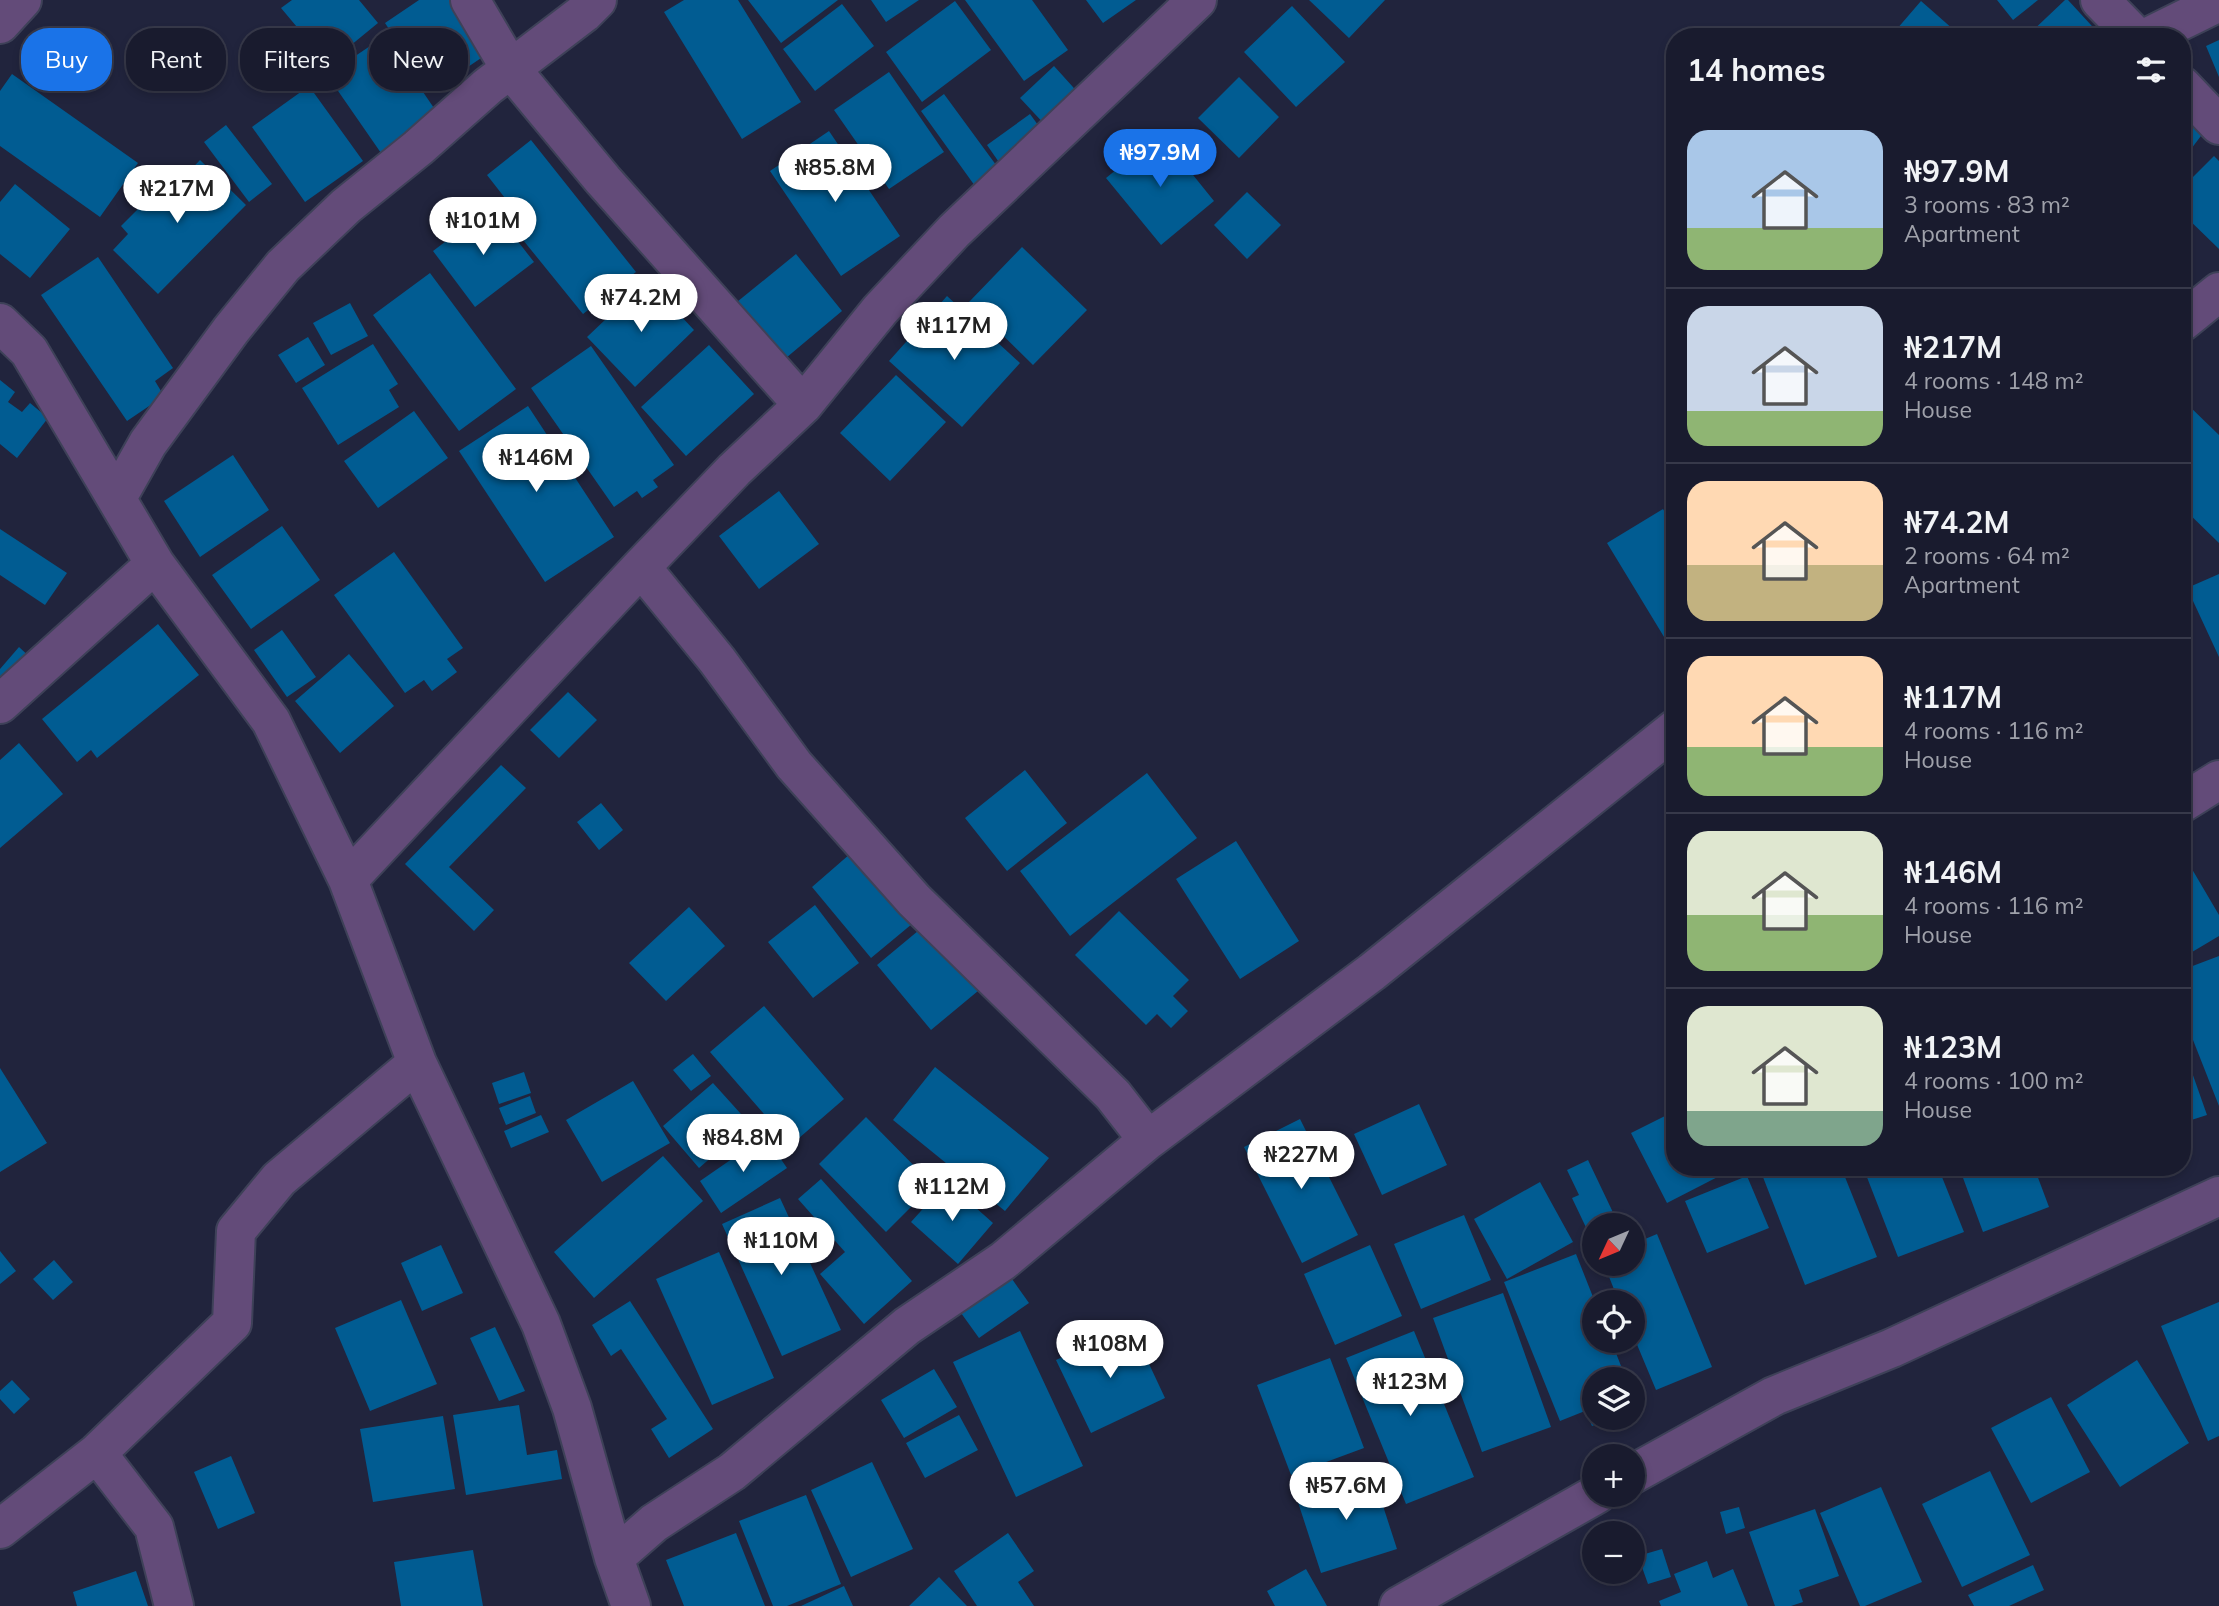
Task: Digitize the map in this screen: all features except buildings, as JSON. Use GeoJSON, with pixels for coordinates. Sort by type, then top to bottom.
{"type":"FeatureCollection","features":[{"type":"Feature","properties":{"kind":"street"},"geometry":{"type":"LineString","coordinates":[[0,24],[22,0]]}},
{"type":"Feature","properties":{"kind":"street"},"geometry":{"type":"LineString","coordinates":[[470,0],[510,68],[603,180],[803,405]]}},
{"type":"Feature","properties":{"kind":"street"},"geometry":{"type":"LineString","coordinates":[[117,498],[148,443],[231,330],[283,267],[346,206],[510,68],[584,13],[597,0]]}},
{"type":"Feature","properties":{"kind":"street"},"geometry":{"type":"LineString","coordinates":[[348,880],[641,566],[734,470],[803,405],[880,310],[954,230],[1197,0]]}},
{"type":"Feature","properties":{"kind":"street"},"geometry":{"type":"LineString","coordinates":[[2100,0],[2127,28]]}},
{"type":"Feature","properties":{"kind":"street"},"geometry":{"type":"LineString","coordinates":[[2166,28],[2219,2]]}},
{"type":"Feature","properties":{"kind":"street"},"geometry":{"type":"LineString","coordinates":[[2191,95],[2219,125]]}},
{"type":"Feature","properties":{"kind":"street"},"geometry":{"type":"LineString","coordinates":[[2191,315],[2219,292]]}},
{"type":"Feature","properties":{"kind":"street"},"geometry":{"type":"LineString","coordinates":[[0,323],[29,351],[155,564],[271,721],[348,880],[417,1063],[541,1324],[572,1408],[614,1558],[631,1606]]}},
{"type":"Feature","properties":{"kind":"street"},"geometry":{"type":"LineString","coordinates":[[0,704],[155,564]]}},
{"type":"Feature","properties":{"kind":"street"},"geometry":{"type":"LineString","coordinates":[[641,566],[717,660],[794,765],[914,900],[1113,1095],[1148,1140]]}},
{"type":"Feature","properties":{"kind":"street"},"geometry":{"type":"LineString","coordinates":[[614,1558],[654,1523],[732,1472],[907,1326],[1003,1261],[1148,1140],[1371,972],[1666,736]]}},
{"type":"Feature","properties":{"kind":"street"},"geometry":{"type":"LineString","coordinates":[[2191,797],[2219,780]]}},
{"type":"Feature","properties":{"kind":"street"},"geometry":{"type":"LineString","coordinates":[[0,1529],[97,1453],[232,1323],[236,1231],[279,1179],[417,1063]]}},
{"type":"Feature","properties":{"kind":"street"},"geometry":{"type":"LineString","coordinates":[[1645,1467],[1774,1396],[1892,1348],[2219,1196]]}},
{"type":"Feature","properties":{"kind":"street"},"geometry":{"type":"LineString","coordinates":[[97,1453],[154,1527],[174,1606]]}},
{"type":"Feature","properties":{"kind":"street"},"geometry":{"type":"LineString","coordinates":[[1399,1606],[1582,1502]]}}]}
